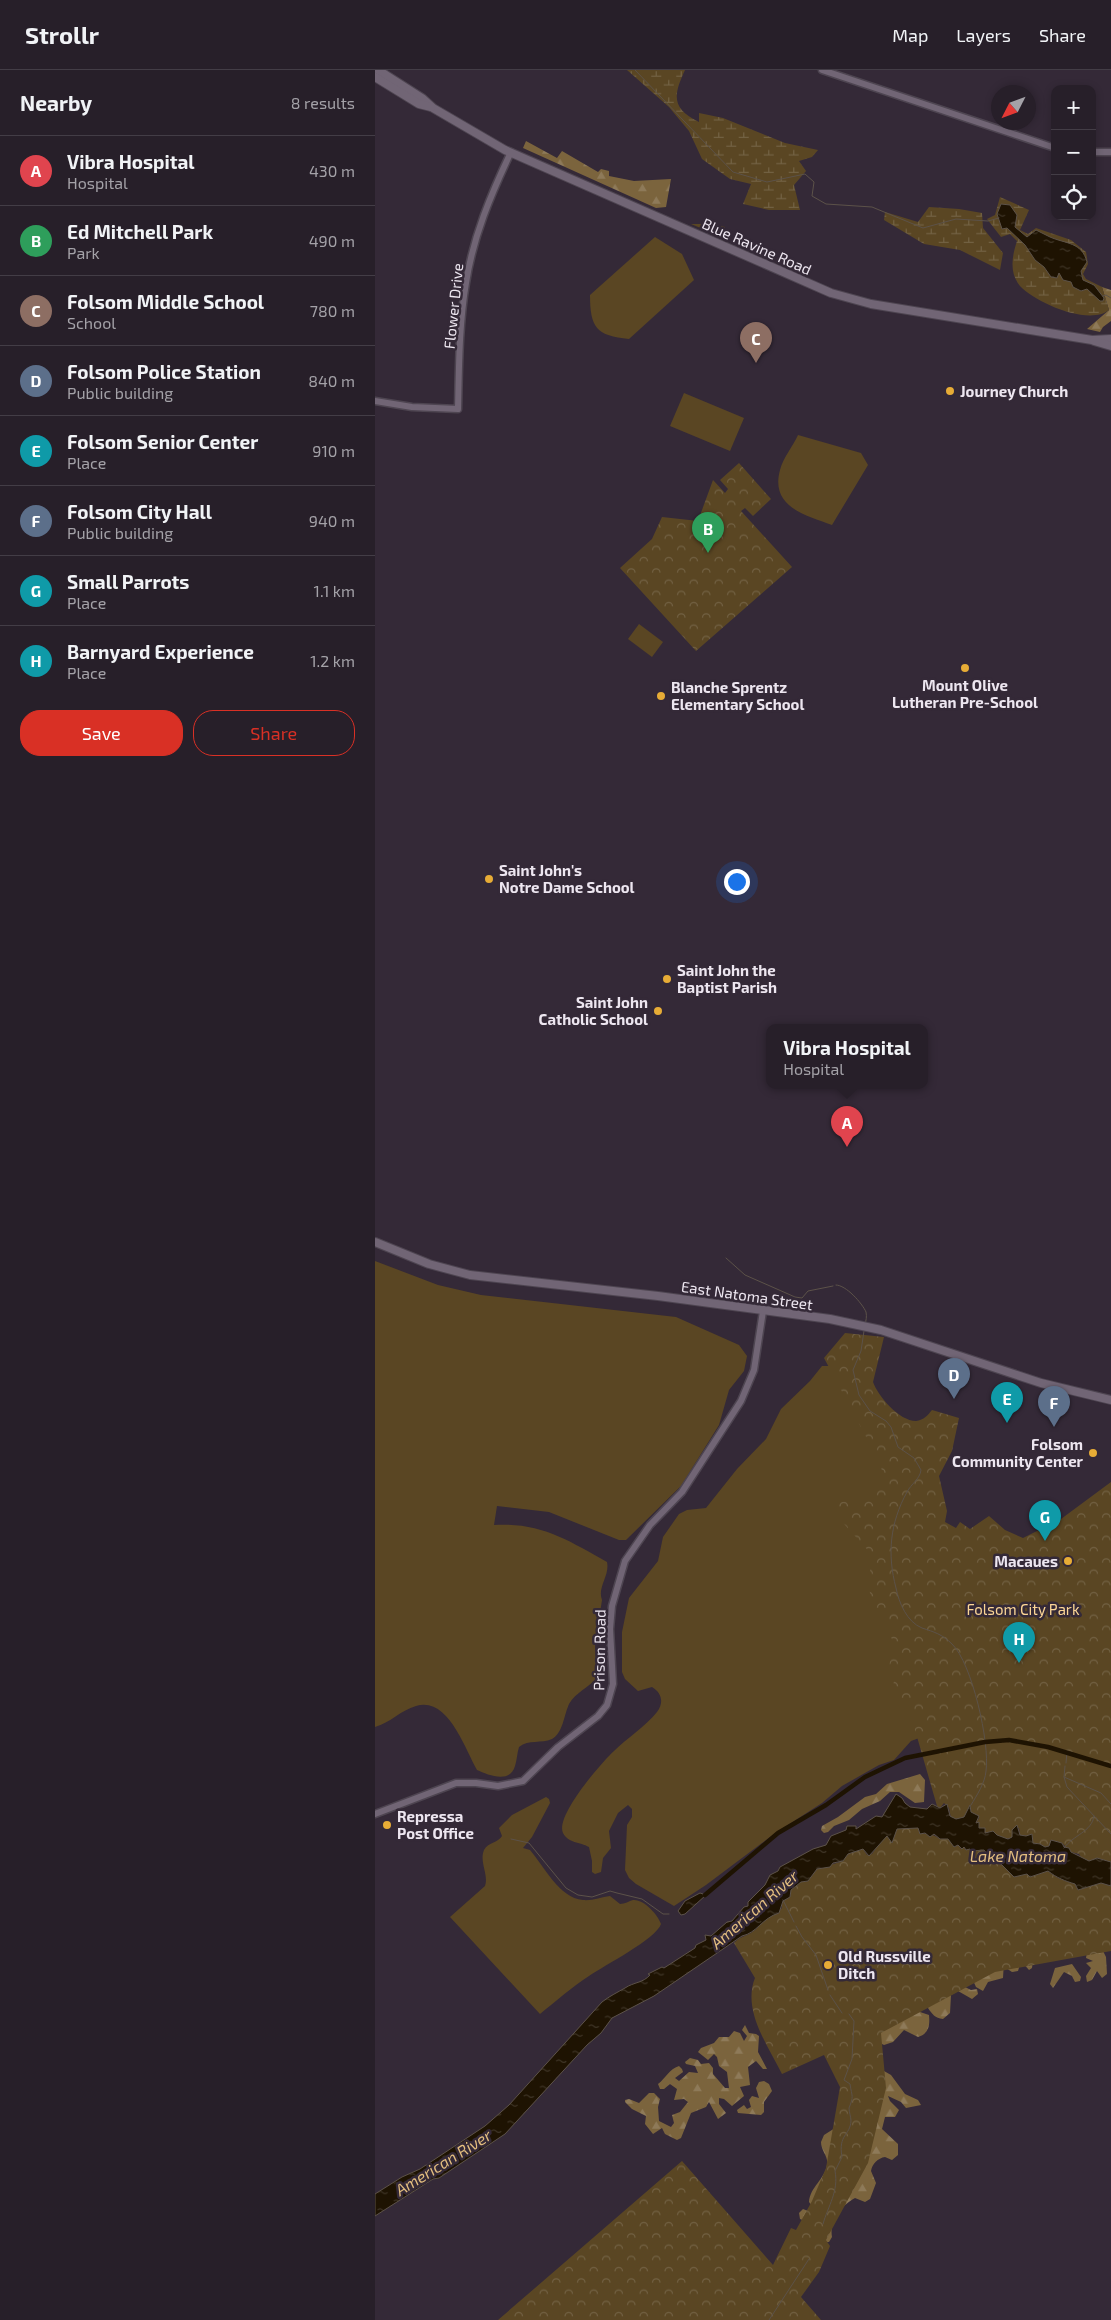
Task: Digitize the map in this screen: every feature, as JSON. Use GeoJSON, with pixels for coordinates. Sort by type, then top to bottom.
{"type":"FeatureCollection","features":[{"type":"Feature","properties":{"kind":"main road","name":"Blue Ravine Road"},"geometry":{"type":"LineString","coordinates":[[378,70],[422,98],[433,108],[511,152],[840,296],[871,304],[1092,340],[1111,346]]}},
{"type":"Feature","properties":{"kind":"main road","name":"Blue Ravine Road"},"geometry":{"type":"LineString","coordinates":[[375,77],[419,104],[433,108]]}},
{"type":"Feature","properties":{"kind":"main road","name":"Blue Ravine Road"},"geometry":{"type":"LineString","coordinates":[[1092,340],[1111,339]]}},
{"type":"Feature","properties":{"kind":"main road","name":"East Natoma Street"},"geometry":{"type":"LineString","coordinates":[[375,1242],[429,1264],[470,1275],[657,1296],[841,1321],[881,1330],[1041,1383],[1111,1400]]}},
{"type":"Feature","properties":{"kind":"street"},"geometry":{"type":"LineString","coordinates":[[822,70],[1051,147]]}},
{"type":"Feature","properties":{"kind":"street","name":"Flower Drive"},"geometry":{"type":"LineString","coordinates":[[375,401],[411,407],[458,409],[463,306],[470,262],[484,213],[511,152]]}},
{"type":"Feature","properties":{"kind":"street"},"geometry":{"type":"LineString","coordinates":[[1096,152],[1111,152]]}},
{"type":"Feature","properties":{"kind":"street","name":"Prison Road"},"geometry":{"type":"LineString","coordinates":[[375,1814],[456,1783],[476,1782],[498,1786],[517,1784],[529,1776],[557,1747],[602,1711],[611,1697],[613,1684],[610,1629],[612,1606],[625,1561],[650,1525],[682,1492],[741,1401],[754,1370],[763,1311]]}},
{"type":"Feature","properties":{"kind":"green space"},"geometry":{"type":"Polygon","coordinates":[[[627,70],[685,70],[678,86],[677,100],[679,106],[690,117],[699,122],[699,113],[723,118],[785,143],[818,150],[812,157],[799,161],[806,171],[794,185],[800,210],[769,210],[743,204],[751,184],[730,179],[702,159],[689,131],[669,107],[627,70]]]}},
{"type":"Feature","properties":{"kind":"green space"},"geometry":{"type":"Polygon","coordinates":[[[526,141],[557,158],[562,151],[598,172],[601,169],[609,171],[609,176],[634,181],[671,179],[666,207],[656,208],[523,148],[526,141]]]}},
{"type":"Feature","properties":{"kind":"green space"},"geometry":{"type":"Polygon","coordinates":[[[1000,197],[1029,210],[1020,230],[1028,234],[1036,228],[1071,240],[1086,252],[1088,264],[1083,274],[1086,279],[1102,287],[1109,310],[1100,314],[1076,314],[1038,299],[1020,286],[1013,270],[1017,241],[1010,234],[1001,237],[987,219],[995,215],[1000,197]]]}},
{"type":"Feature","properties":{"kind":"green space"},"geometry":{"type":"Polygon","coordinates":[[[929,207],[982,213],[983,228],[1003,253],[1000,270],[960,250],[924,244],[884,220],[885,212],[918,222],[929,207]]]}},
{"type":"Feature","properties":{"kind":"green space"},"geometry":{"type":"Polygon","coordinates":[[[691,224],[712,224],[725,227],[722,237],[691,224]]]}},
{"type":"Feature","properties":{"kind":"green space"},"geometry":{"type":"Polygon","coordinates":[[[655,237],[682,254],[694,280],[629,339],[618,338],[602,332],[597,328],[591,315],[590,295],[655,237]]]}},
{"type":"Feature","properties":{"kind":"green space"},"geometry":{"type":"Polygon","coordinates":[[[1102,287],[1111,290],[1111,321],[1100,332],[1087,329],[1109,310],[1102,287]]]}},
{"type":"Feature","properties":{"kind":"green space"},"geometry":{"type":"Polygon","coordinates":[[[684,393],[744,418],[730,451],[670,426],[684,393]]]}},
{"type":"Feature","properties":{"kind":"green space"},"geometry":{"type":"Polygon","coordinates":[[[798,435],[861,453],[868,465],[832,525],[792,508],[780,493],[778,483],[780,470],[798,435]]]}},
{"type":"Feature","properties":{"kind":"green space"},"geometry":{"type":"Polygon","coordinates":[[[739,463],[771,499],[753,516],[745,508],[741,511],[792,567],[696,651],[620,568],[652,539],[662,517],[698,521],[713,480],[725,493],[728,489],[720,480],[739,463]]]}},
{"type":"Feature","properties":{"kind":"green space"},"geometry":{"type":"Polygon","coordinates":[[[639,624],[663,642],[652,657],[628,639],[639,624]]]}},
{"type":"Feature","properties":{"kind":"green space"},"geometry":{"type":"Polygon","coordinates":[[[375,1261],[438,1285],[481,1295],[676,1317],[739,1345],[747,1356],[744,1371],[729,1390],[719,1425],[681,1486],[626,1540],[619,1540],[549,1512],[497,1506],[494,1525],[526,1526],[553,1534],[607,1562],[607,1572],[601,1591],[602,1600],[595,1646],[597,1678],[569,1704],[559,1733],[556,1736],[552,1739],[527,1743],[519,1747],[516,1764],[509,1775],[498,1777],[477,1770],[454,1726],[437,1709],[427,1705],[405,1710],[386,1723],[375,1727],[375,1261]]]}},
{"type":"Feature","properties":{"kind":"green space","name":"Folsom City Park"},"geometry":{"type":"Polygon","coordinates":[[[845,1333],[884,1337],[873,1382],[879,1394],[896,1412],[909,1420],[916,1421],[924,1418],[932,1410],[959,1418],[952,1451],[939,1476],[947,1511],[945,1522],[956,1528],[960,1522],[970,1529],[989,1516],[1005,1530],[1023,1538],[1061,1519],[1111,1482],[1111,1862],[1097,1858],[1091,1861],[1082,1859],[1079,1854],[1071,1852],[1062,1843],[1051,1840],[1049,1846],[1045,1847],[1032,1843],[1033,1837],[1020,1835],[1019,1828],[1012,1830],[1012,1837],[1007,1838],[993,1832],[985,1833],[976,1823],[979,1818],[971,1812],[971,1807],[964,1817],[958,1820],[951,1818],[949,1808],[944,1803],[940,1808],[937,1806],[911,1716],[890,1693],[896,1676],[889,1665],[895,1645],[871,1599],[868,1581],[873,1556],[836,1515],[835,1509],[840,1502],[870,1498],[878,1490],[882,1480],[880,1463],[824,1358],[845,1333]]]}},
{"type":"Feature","properties":{"kind":"green space"},"geometry":{"type":"Polygon","coordinates":[[[822,1366],[835,1366],[881,1427],[922,1737],[911,1741],[894,1760],[879,1765],[842,1786],[822,1803],[774,1834],[706,1885],[674,1906],[636,1884],[629,1878],[625,1870],[627,1825],[632,1817],[632,1809],[628,1805],[618,1813],[609,1831],[611,1848],[603,1858],[601,1872],[595,1874],[592,1872],[589,1847],[568,1839],[563,1833],[562,1825],[572,1803],[599,1766],[642,1728],[661,1705],[660,1695],[655,1689],[652,1687],[638,1691],[625,1679],[622,1672],[622,1632],[629,1598],[658,1561],[663,1537],[679,1514],[687,1510],[706,1508],[737,1469],[766,1439],[781,1409],[810,1381],[822,1366]]]}},
{"type":"Feature","properties":{"kind":"green space"},"geometry":{"type":"Polygon","coordinates":[[[920,1774],[925,1780],[924,1802],[915,1803],[899,1792],[890,1792],[880,1801],[862,1809],[849,1820],[834,1826],[828,1832],[824,1833],[821,1830],[822,1826],[865,1797],[876,1794],[887,1784],[920,1774]]]}},
{"type":"Feature","properties":{"kind":"green space"},"geometry":{"type":"Polygon","coordinates":[[[546,1797],[550,1803],[532,1837],[523,1848],[530,1850],[559,1888],[574,1898],[583,1900],[610,1896],[620,1904],[624,1904],[637,1900],[650,1908],[661,1924],[650,1937],[583,1980],[540,2014],[450,1917],[485,1886],[484,1850],[502,1836],[499,1828],[512,1815],[546,1797]]]}},
{"type":"Feature","properties":{"kind":"green space"},"geometry":{"type":"Polygon","coordinates":[[[918,1828],[920,1834],[931,1834],[940,1839],[948,1839],[955,1847],[958,1845],[961,1849],[963,1847],[966,1850],[984,1850],[990,1859],[1001,1864],[1014,1876],[1027,1874],[1030,1877],[1048,1871],[1058,1878],[1075,1884],[1078,1890],[1101,1883],[1111,1886],[1111,1951],[995,1972],[881,2033],[886,2088],[868,2163],[826,2240],[830,2246],[819,2272],[801,2297],[821,2320],[498,2320],[682,2161],[773,2265],[791,2228],[796,2230],[812,2201],[826,2168],[840,2087],[824,2055],[782,2074],[764,2040],[754,2015],[752,1990],[755,1978],[734,1943],[782,1908],[782,1901],[790,1894],[790,1890],[801,1882],[808,1881],[817,1869],[840,1862],[848,1854],[863,1849],[867,1855],[872,1854],[887,1836],[891,1841],[897,1829],[918,1828]]]}},
{"type":"Feature","properties":{"kind":"green space"},"geometry":{"type":"Polygon","coordinates":[[[1039,1942],[1042,1948],[1035,1956],[1032,1968],[1029,1970],[1021,1961],[1018,1971],[1012,1972],[1006,1968],[1004,1961],[1003,1978],[988,1982],[983,1991],[976,1987],[971,1976],[965,1977],[961,1985],[971,1990],[977,1989],[978,1994],[972,1999],[958,1991],[951,1995],[950,2013],[943,2019],[936,2017],[929,2010],[930,2001],[922,1997],[910,1997],[908,1995],[910,1990],[923,1985],[927,1975],[950,1963],[955,1971],[963,1964],[972,1968],[977,1962],[974,1957],[984,1951],[993,1956],[1017,1947],[1020,1951],[1016,1956],[1018,1957],[1028,1946],[1039,1942]]]}},
{"type":"Feature","properties":{"kind":"green space"},"geometry":{"type":"Polygon","coordinates":[[[1102,1949],[1106,1957],[1107,1974],[1102,1978],[1097,1971],[1092,1980],[1087,1982],[1086,1976],[1091,1968],[1086,1963],[1093,1961],[1086,1958],[1087,1952],[1102,1949]]]}},
{"type":"Feature","properties":{"kind":"green space"},"geometry":{"type":"Polygon","coordinates":[[[1072,1964],[1081,1977],[1080,1981],[1075,1982],[1072,1976],[1064,1972],[1053,1988],[1050,1984],[1055,1968],[1072,1964]]]}},
{"type":"Feature","properties":{"kind":"green space"},"geometry":{"type":"Polygon","coordinates":[[[917,2011],[929,2015],[929,2026],[925,2034],[918,2037],[904,2030],[893,2042],[884,2045],[880,2043],[884,2071],[891,2075],[905,2094],[918,2100],[921,2105],[906,2108],[901,2102],[888,2096],[890,2101],[899,2110],[895,2117],[885,2117],[882,2129],[898,2144],[898,2155],[892,2160],[885,2157],[882,2158],[874,2164],[871,2171],[876,2183],[870,2199],[865,2202],[855,2198],[845,2205],[837,2214],[833,2225],[832,2237],[829,2242],[825,2242],[805,2221],[800,2219],[799,2213],[803,2209],[808,2211],[812,2206],[809,2202],[810,2197],[827,2165],[827,2159],[821,2142],[824,2135],[835,2128],[842,2087],[832,2057],[917,2011]]]}},
{"type":"Feature","properties":{"kind":"green space"},"geometry":{"type":"Polygon","coordinates":[[[745,2025],[749,2033],[759,2036],[758,2052],[767,2069],[763,2069],[756,2061],[748,2067],[750,2085],[740,2087],[744,2096],[732,2106],[724,2099],[719,2098],[719,2104],[726,2113],[718,2119],[709,2102],[706,2107],[691,2113],[681,2138],[677,2140],[665,2134],[662,2128],[653,2134],[645,2124],[646,2116],[632,2109],[625,2100],[629,2099],[639,2103],[649,2093],[654,2093],[660,2099],[658,2107],[659,2121],[671,2127],[674,2123],[672,2115],[680,2112],[688,2102],[684,2099],[674,2100],[677,2089],[670,2084],[664,2089],[660,2089],[658,2084],[673,2069],[679,2066],[683,2072],[675,2078],[679,2081],[689,2072],[698,2073],[695,2066],[686,2064],[685,2062],[690,2058],[698,2060],[701,2064],[709,2063],[713,2068],[713,2074],[725,2088],[729,2088],[727,2072],[719,2066],[717,2057],[714,2054],[708,2060],[698,2052],[701,2048],[714,2043],[719,2037],[729,2037],[734,2031],[740,2033],[744,2041],[747,2036],[742,2030],[745,2025]]]}},
{"type":"Feature","properties":{"kind":"green space"},"geometry":{"type":"Polygon","coordinates":[[[764,2081],[769,2084],[772,2091],[764,2102],[764,2112],[761,2115],[738,2113],[737,2110],[744,2105],[747,2109],[751,2107],[749,2100],[752,2096],[759,2098],[756,2088],[759,2082],[764,2081]]]}},
{"type":"Feature","properties":{"kind":"water"},"geometry":{"type":"Polygon","coordinates":[[[1001,204],[1010,205],[1017,215],[1015,227],[1027,237],[1036,230],[1077,247],[1085,255],[1087,262],[1081,271],[1083,280],[1094,285],[1104,298],[1103,301],[1100,301],[1087,289],[1081,291],[1073,287],[1071,282],[1063,280],[1059,273],[1057,278],[1051,277],[1044,267],[1035,260],[1025,245],[1007,228],[1002,229],[997,214],[1001,204]]]}},
{"type":"Feature","properties":{"kind":"water","name":"Lake Natoma"},"geometry":{"type":"Polygon","coordinates":[[[896,1794],[910,1807],[927,1809],[932,1804],[940,1808],[947,1804],[950,1816],[956,1819],[964,1817],[970,1805],[971,1812],[979,1816],[976,1823],[979,1822],[979,1828],[985,1828],[985,1833],[993,1831],[997,1835],[1008,1839],[1012,1837],[1012,1830],[1017,1825],[1020,1835],[1032,1834],[1033,1843],[1045,1847],[1049,1846],[1051,1840],[1062,1843],[1071,1852],[1089,1861],[1097,1858],[1111,1862],[1111,1886],[1101,1883],[1078,1890],[1075,1884],[1061,1879],[1048,1871],[1030,1877],[1027,1874],[1014,1877],[1001,1864],[994,1863],[984,1850],[966,1850],[958,1845],[954,1847],[948,1839],[940,1839],[934,1834],[930,1837],[925,1833],[920,1834],[918,1828],[897,1829],[892,1843],[887,1836],[869,1856],[863,1849],[848,1854],[843,1861],[833,1863],[830,1867],[817,1869],[808,1881],[801,1882],[791,1890],[790,1897],[783,1901],[779,1913],[768,1918],[752,1932],[742,1936],[654,1996],[612,2018],[601,2033],[587,2045],[505,2134],[439,2178],[433,2179],[375,2216],[375,2194],[402,2177],[420,2169],[485,2126],[509,2105],[602,2002],[628,1986],[644,1980],[650,1975],[648,1974],[662,1967],[664,1968],[706,1940],[705,1935],[711,1936],[727,1922],[732,1921],[744,1907],[748,1906],[748,1902],[765,1885],[770,1875],[778,1871],[780,1867],[813,1849],[826,1845],[831,1836],[846,1830],[847,1826],[856,1826],[856,1829],[876,1816],[882,1817],[896,1794]]]}},
{"type":"Feature","properties":{"kind":"water"},"geometry":{"type":"Polygon","coordinates":[[[700,1893],[706,1895],[685,1914],[681,1915],[678,1911],[685,1901],[700,1893]]]}},
{"type":"Feature","properties":{"kind":"waterway"},"geometry":{"type":"LineString","coordinates":[[635,70],[733,172],[767,182],[805,174],[814,182],[812,196],[826,204],[872,207],[923,228],[956,219],[988,221],[999,218]]}},
{"type":"Feature","properties":{"kind":"waterway"},"geometry":{"type":"LineString","coordinates":[[1103,296],[1106,295],[1111,298]]}},
{"type":"Feature","properties":{"kind":"waterway"},"geometry":{"type":"LineString","coordinates":[[726,1258],[745,1275],[795,1297],[802,1298],[808,1291],[833,1286]]}},
{"type":"Feature","properties":{"kind":"waterway"},"geometry":{"type":"LineString","coordinates":[[836,1285],[849,1291],[861,1304],[866,1312],[865,1325]]}},
{"type":"Feature","properties":{"kind":"waterway"},"geometry":{"type":"LineString","coordinates":[[864,1331],[861,1351],[853,1370],[859,1395],[870,1411],[886,1421],[891,1427],[898,1447],[914,1458],[921,1470],[901,1504],[894,1527],[891,1551],[897,1594],[908,1617],[912,1621],[922,1628],[945,1638],[952,1644],[966,1668],[978,1704],[987,1758],[982,1784],[971,1805]]}},
{"type":"Feature","properties":{"kind":"waterway"},"geometry":{"type":"LineString","coordinates":[[705,1895],[778,1833],[826,1805],[865,1777],[905,1758],[985,1742],[1009,1740],[1048,1747],[1111,1766]]}},
{"type":"Feature","properties":{"kind":"waterway"},"geometry":{"type":"LineString","coordinates":[[1066,1763],[1067,1752]]}},
{"type":"Feature","properties":{"kind":"waterway"},"geometry":{"type":"LineString","coordinates":[[1065,1766],[1064,1777],[1101,1793],[1111,1804]]}},
{"type":"Feature","properties":{"kind":"waterway"},"geometry":{"type":"LineString","coordinates":[[1064,1777],[1067,1787],[1111,1834]]}},
{"type":"Feature","properties":{"kind":"waterway"},"geometry":{"type":"LineString","coordinates":[[1064,1848],[1090,1826],[1094,1816]]}},
{"type":"Feature","properties":{"kind":"waterway"},"geometry":{"type":"LineString","coordinates":[[511,1839],[529,1843],[566,1888],[578,1895],[592,1897],[610,1891],[642,1899],[663,1914],[669,1914]]}},
{"type":"Feature","properties":{"kind":"waterway","name":"American River"},"geometry":{"type":"LineString","coordinates":[[783,1900],[794,1922]]}},
{"type":"Feature","properties":{"kind":"waterway"},"geometry":{"type":"LineString","coordinates":[[796,1926],[816,1955],[828,1990]]}},
{"type":"Feature","properties":{"kind":"waterway"},"geometry":{"type":"LineString","coordinates":[[830,1995],[842,2013]]}},
{"type":"Feature","properties":{"kind":"waterway"},"geometry":{"type":"LineString","coordinates":[[823,2224],[836,2185],[835,2171],[842,2157],[843,2139],[849,2130],[851,2121],[849,2108],[852,2094],[850,2084],[844,2080],[852,2059],[854,2021],[849,2014]]}},
{"type":"Feature","properties":{"kind":"waterway"},"geometry":{"type":"LineString","coordinates":[[769,2320],[809,2259]]}},
{"type":"Feature","properties":{"kind":"place","name":"Folsom Middle School"},"geometry":{"type":"Point","coordinates":[756,363]}},
{"type":"Feature","properties":{"kind":"place","name":"Journey Church"},"geometry":{"type":"Point","coordinates":[950,391]}},
{"type":"Feature","properties":{"kind":"place","name":"Ed Mitchell Park"},"geometry":{"type":"Point","coordinates":[708,553]}},
{"type":"Feature","properties":{"kind":"place","name":"Mount Olive Lutheran Pre-School"},"geometry":{"type":"Point","coordinates":[965,668]}},
{"type":"Feature","properties":{"kind":"place","name":"Blanche Sprentz Elementary School"},"geometry":{"type":"Point","coordinates":[661,696]}},
{"type":"Feature","properties":{"kind":"place","name":"Saint John's Notre Dame School"},"geometry":{"type":"Point","coordinates":[489,879]}},
{"type":"Feature","properties":{"kind":"place","name":"Saint John the Baptist Parish"},"geometry":{"type":"Point","coordinates":[667,979]}},
{"type":"Feature","properties":{"kind":"place","name":"Saint John Catholic School"},"geometry":{"type":"Point","coordinates":[658,1011]}},
{"type":"Feature","properties":{"kind":"place","name":"Vibra Hospital"},"geometry":{"type":"Point","coordinates":[847,1147]}},
{"type":"Feature","properties":{"kind":"place","name":"Folsom Police Station"},"geometry":{"type":"Point","coordinates":[954,1399]}},
{"type":"Feature","properties":{"kind":"place","name":"Folsom Senior Center"},"geometry":{"type":"Point","coordinates":[1007,1423]}},
{"type":"Feature","properties":{"kind":"place","name":"Folsom City Hall"},"geometry":{"type":"Point","coordinates":[1054,1427]}},
{"type":"Feature","properties":{"kind":"place","name":"Folsom Community Center"},"geometry":{"type":"Point","coordinates":[1093,1453]}},
{"type":"Feature","properties":{"kind":"place","name":"Small Parrots"},"geometry":{"type":"Point","coordinates":[1045,1541]}},
{"type":"Feature","properties":{"kind":"place","name":"Macaues"},"geometry":{"type":"Point","coordinates":[1068,1561]}},
{"type":"Feature","properties":{"kind":"place","name":"Barnyard Experience"},"geometry":{"type":"Point","coordinates":[1019,1663]}},
{"type":"Feature","properties":{"kind":"place","name":"Repressa Post Office"},"geometry":{"type":"Point","coordinates":[387,1825]}},
{"type":"Feature","properties":{"kind":"place","name":"Old Russville Ditch"},"geometry":{"type":"Point","coordinates":[828,1965]}}]}
